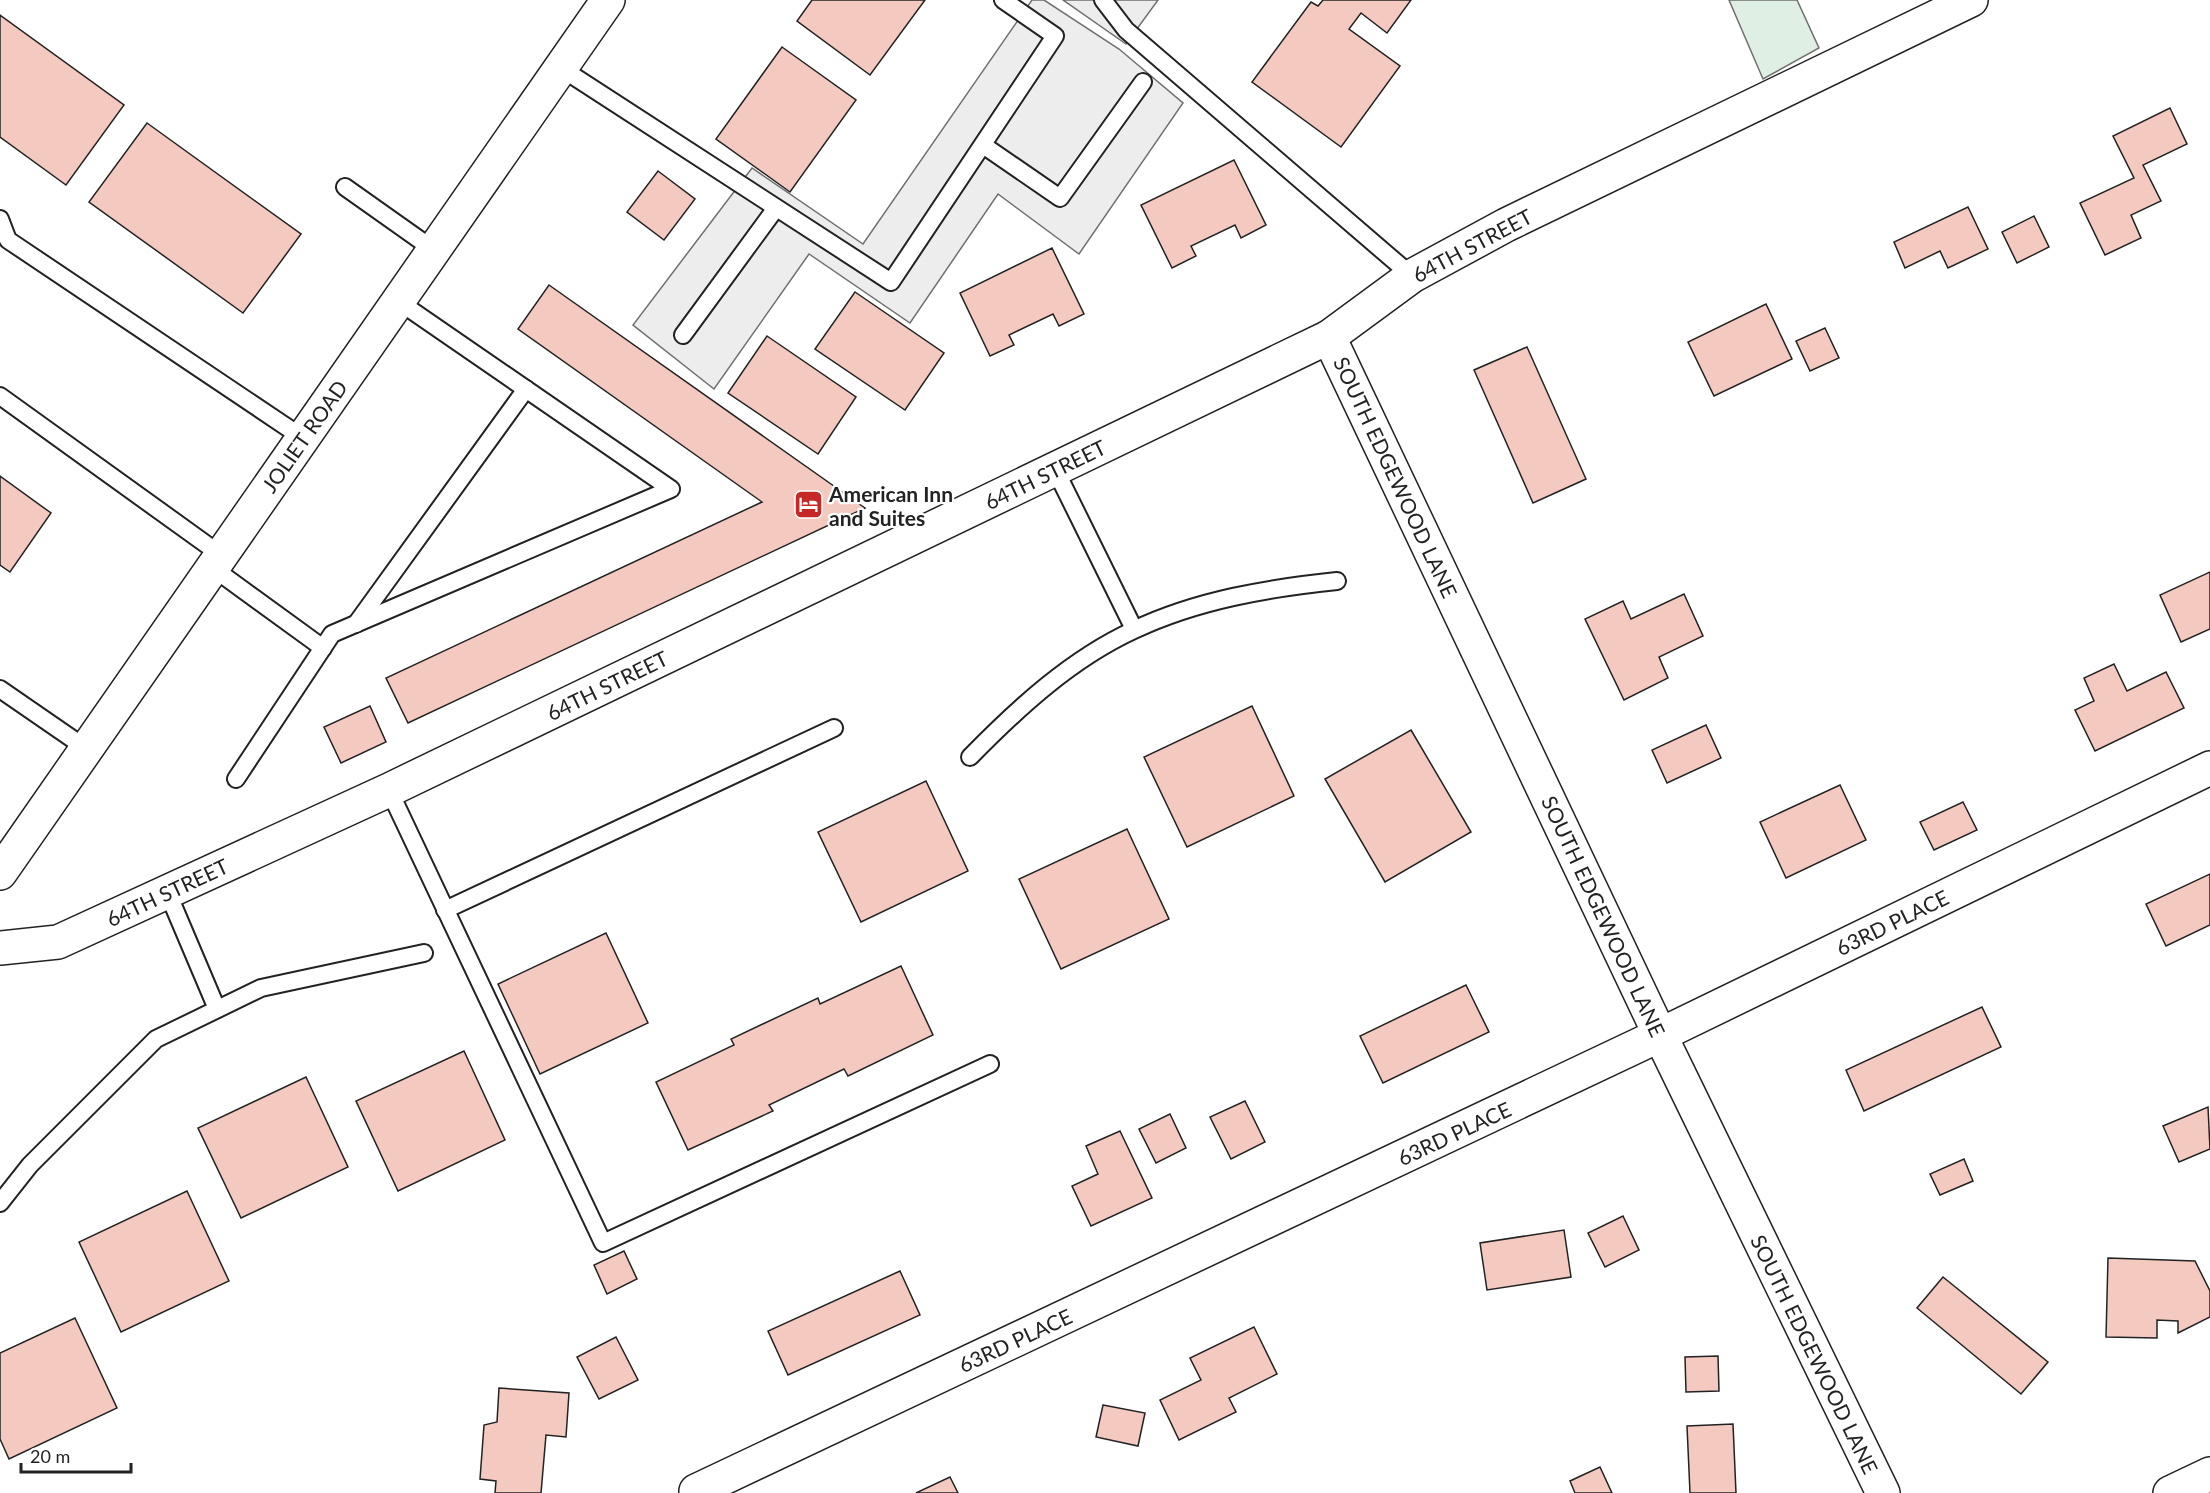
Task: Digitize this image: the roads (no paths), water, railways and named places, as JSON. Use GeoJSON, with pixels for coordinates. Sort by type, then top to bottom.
{"type":"FeatureCollection","features":[{"type":"Feature","properties":{"kind":"street","name":"JOLIET ROAD"},"geometry":{"type":"LineString","coordinates":[[0,873],[608,0]]}},
{"type":"Feature","properties":{"kind":"street","name":"64TH STREET"},"geometry":{"type":"LineString","coordinates":[[0,948],[58,942],[389,790],[1329,337],[1412,276],[1506,225],[1971,0]]}},
{"type":"Feature","properties":{"kind":"street","name":"SOUTH EDGEWOOD LANE"},"geometry":{"type":"LineString","coordinates":[[1329,337],[1660,1035],[1883,1493]]}},
{"type":"Feature","properties":{"kind":"street","name":"63RD PLACE"},"geometry":{"type":"LineString","coordinates":[[696,1491],[1660,1035],[2210,768]]}},
{"type":"Feature","properties":{"kind":"street"},"geometry":{"type":"LineString","coordinates":[[2170,1493],[2210,1474]]}},
{"type":"Feature","properties":{"kind":"lane"},"geometry":{"type":"LineString","coordinates":[[561,68],[891,282],[1055,36],[1003,0]]}},
{"type":"Feature","properties":{"kind":"lane"},"geometry":{"type":"LineString","coordinates":[[1103,0],[1126,30],[1412,276]]}},
{"type":"Feature","properties":{"kind":"lane"},"geometry":{"type":"LineString","coordinates":[[983,145],[1060,198],[1143,82]]}},
{"type":"Feature","properties":{"kind":"lane"},"geometry":{"type":"LineString","coordinates":[[345,187],[434,250]]}},
{"type":"Feature","properties":{"kind":"lane"},"geometry":{"type":"LineString","coordinates":[[683,335],[776,208]]}},
{"type":"Feature","properties":{"kind":"lane"},"geometry":{"type":"LineString","coordinates":[[0,219],[4,245],[303,438]]}},
{"type":"Feature","properties":{"kind":"lane"},"geometry":{"type":"LineString","coordinates":[[236,778],[332,634],[671,489],[398,301]]}},
{"type":"Feature","properties":{"kind":"lane"},"geometry":{"type":"LineString","coordinates":[[356,624],[526,389]]}},
{"type":"Feature","properties":{"kind":"lane"},"geometry":{"type":"LineString","coordinates":[[0,396],[217,562],[323,648]]}},
{"type":"Feature","properties":{"kind":"lane"},"geometry":{"type":"LineString","coordinates":[[1056,469],[1134,630]]}},
{"type":"Feature","properties":{"kind":"lane"},"geometry":{"type":"LineString","coordinates":[[969,757],[1008,718],[1056,679],[1100,648],[1134,630],[1170,615],[1234,597],[1293,586],[1337,581]]}},
{"type":"Feature","properties":{"kind":"lane"},"geometry":{"type":"LineString","coordinates":[[0,689],[87,749]]}},
{"type":"Feature","properties":{"kind":"lane"},"geometry":{"type":"LineString","coordinates":[[445,910],[834,728]]}},
{"type":"Feature","properties":{"kind":"lane"},"geometry":{"type":"LineString","coordinates":[[389,790],[603,1243],[990,1064]]}},
{"type":"Feature","properties":{"kind":"lane"},"geometry":{"type":"LineString","coordinates":[[167,891],[217,1009]]}},
{"type":"Feature","properties":{"kind":"lane"},"geometry":{"type":"LineString","coordinates":[[0,1203],[30,1164],[156,1038],[261,988],[424,953]]}},
{"type":"Feature","properties":{"kind":"place","name":"American Inn and Suites"},"geometry":{"type":"Point","coordinates":[808,505]}}]}
